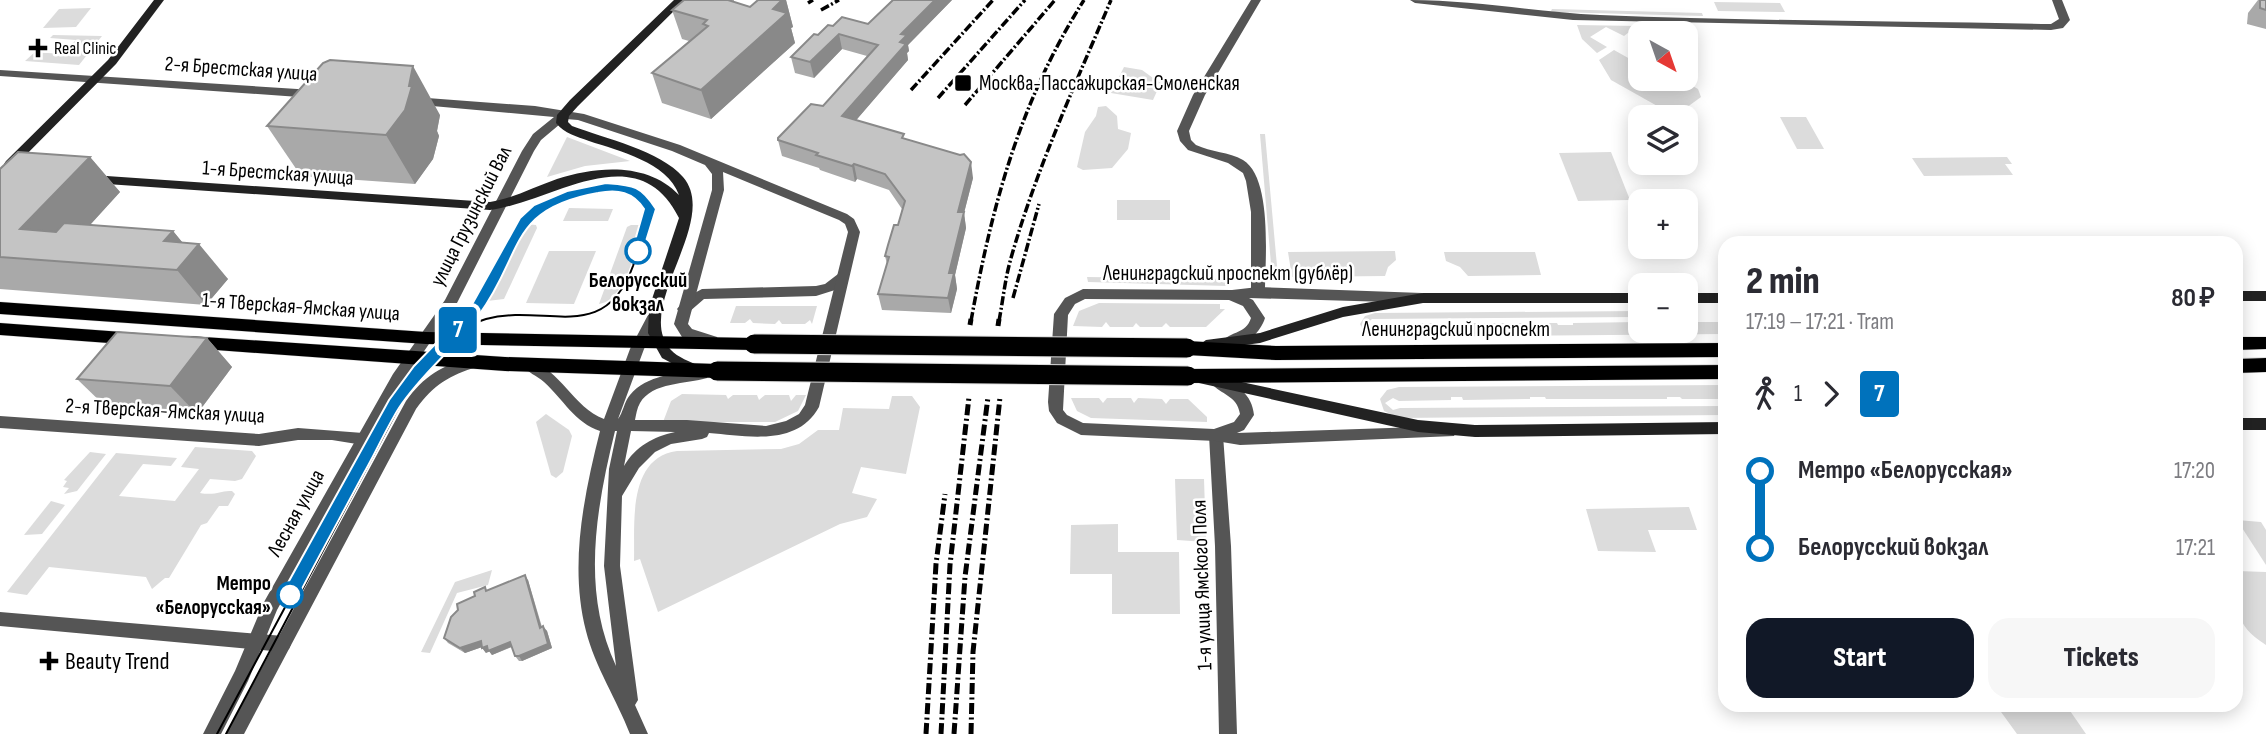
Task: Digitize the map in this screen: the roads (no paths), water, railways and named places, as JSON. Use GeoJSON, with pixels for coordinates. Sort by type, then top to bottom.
{"type":"FeatureCollection","features":[{"type":"Feature","properties":{"kind":"main road"},"geometry":{"type":"LineString","coordinates":[[0,173],[96,79],[159,0]]}},
{"type":"Feature","properties":{"kind":"main road","name":"улица Грузинский Вал"},"geometry":{"type":"LineString","coordinates":[[563,115],[680,0]]}},
{"type":"Feature","properties":{"kind":"main road"},"geometry":{"type":"LineString","coordinates":[[563,115],[562,123],[568,129],[634,154],[674,175],[686,192],[684,217],[653,319],[658,342],[673,360],[695,370]]}},
{"type":"Feature","properties":{"kind":"main road"},"geometry":{"type":"LineString","coordinates":[[0,173],[22,174]]}},
{"type":"Feature","properties":{"kind":"main road","name":"1-я Брестская улица"},"geometry":{"type":"LineString","coordinates":[[72,178],[419,202],[500,205],[550,187],[597,175],[642,176],[668,190],[679,204],[684,217]]}},
{"type":"Feature","properties":{"kind":"main road"},"geometry":{"type":"LineString","coordinates":[[2243,296],[2266,296]]}},
{"type":"Feature","properties":{"kind":"main road","name":"Ленинградский проспект (дублёр)"},"geometry":{"type":"LineString","coordinates":[[1187,348],[1260,338],[1343,312],[1423,298],[1628,298]]}},
{"type":"Feature","properties":{"kind":"main road"},"geometry":{"type":"LineString","coordinates":[[1698,298],[1718,298]]}},
{"type":"Feature","properties":{"kind":"main road","name":"1-я Тверская-Ямская улица"},"geometry":{"type":"LineString","coordinates":[[0,308],[426,338],[725,344]]}},
{"type":"Feature","properties":{"kind":"main road"},"geometry":{"type":"LineString","coordinates":[[0,329],[148,340]]}},
{"type":"Feature","properties":{"kind":"main road","name":"1-я Тверская-Ямская улица"},"geometry":{"type":"LineString","coordinates":[[174,341],[412,358],[628,369],[1188,376]]}},
{"type":"Feature","properties":{"kind":"main road"},"geometry":{"type":"LineString","coordinates":[[2243,344],[2266,343]]}},
{"type":"Feature","properties":{"kind":"main road","name":"Ленинградский проспект"},"geometry":{"type":"LineString","coordinates":[[725,344],[1187,348],[1276,354],[1718,350]]}},
{"type":"Feature","properties":{"kind":"main road"},"geometry":{"type":"LineString","coordinates":[[2243,366],[2266,365]]}},
{"type":"Feature","properties":{"kind":"main road"},"geometry":{"type":"LineString","coordinates":[[1188,376],[1718,372]]}},
{"type":"Feature","properties":{"kind":"main road","name":"Ленинградский проспект (дублёр)"},"geometry":{"type":"LineString","coordinates":[[1188,376],[1394,423],[1475,430],[1718,428]]}},
{"type":"Feature","properties":{"kind":"main road"},"geometry":{"type":"LineString","coordinates":[[2243,424],[2266,424]]}},
{"type":"Feature","properties":{"kind":"street"},"geometry":{"type":"LineString","coordinates":[[1219,343],[1250,332],[1256,326],[1258,318],[1255,198],[1251,176],[1239,162],[1193,148],[1186,142],[1182,131],[1199,95],[1256,0]]}},
{"type":"Feature","properties":{"kind":"street"},"geometry":{"type":"LineString","coordinates":[[1415,0],[1573,17],[2035,27],[2063,23],[2064,15],[2057,0]]}},
{"type":"Feature","properties":{"kind":"street","name":"2-я Брестская улица"},"geometry":{"type":"LineString","coordinates":[[0,73],[329,95]]}},
{"type":"Feature","properties":{"kind":"street"},"geometry":{"type":"LineString","coordinates":[[397,100],[491,106],[580,117],[703,159],[850,222],[854,232],[810,412],[799,421],[779,430],[724,431],[674,438],[647,449],[634,460],[616,499]]}},
{"type":"Feature","properties":{"kind":"street","name":"улица Грузинский Вал"},"geometry":{"type":"LineString","coordinates":[[412,358],[450,303],[537,137],[563,115]]}},
{"type":"Feature","properties":{"kind":"street"},"geometry":{"type":"LineString","coordinates":[[703,159],[715,169],[719,184],[681,324],[687,333],[725,344]]}},
{"type":"Feature","properties":{"kind":"street"},"geometry":{"type":"LineString","coordinates":[[683,310],[702,294],[816,291],[830,287],[842,276]]}},
{"type":"Feature","properties":{"kind":"street","name":"Ленинградский проспект (дублёр)"},"geometry":{"type":"LineString","coordinates":[[1423,298],[1258,292],[1232,295],[1083,294],[1066,305],[1058,326],[1055,405],[1065,422],[1090,430],[1216,435],[1240,439],[1475,430]]}},
{"type":"Feature","properties":{"kind":"street"},"geometry":{"type":"LineString","coordinates":[[1232,295],[1248,303],[1258,318]]}},
{"type":"Feature","properties":{"kind":"street"},"geometry":{"type":"LineString","coordinates":[[639,734],[594,631],[587,576],[592,510],[617,427],[628,369],[639,341],[653,319]]}},
{"type":"Feature","properties":{"kind":"street","name":"Лесная улица"},"geometry":{"type":"LineString","coordinates":[[212,734],[242,675],[270,607],[363,439],[412,358]]}},
{"type":"Feature","properties":{"kind":"street"},"geometry":{"type":"LineString","coordinates":[[235,734],[398,425],[423,387],[454,368],[483,362]]}},
{"type":"Feature","properties":{"kind":"street"},"geometry":{"type":"LineString","coordinates":[[529,365],[548,375],[594,423],[617,427],[687,426],[724,431]]}},
{"type":"Feature","properties":{"kind":"street"},"geometry":{"type":"LineString","coordinates":[[630,710],[612,566],[617,427],[643,390],[673,379],[717,371]]}},
{"type":"Feature","properties":{"kind":"street"},"geometry":{"type":"LineString","coordinates":[[1208,380],[1239,394],[1247,408],[1247,415],[1239,426],[1216,435]]}},
{"type":"Feature","properties":{"kind":"street","name":"2-я Тверская-Ямская улица"},"geometry":{"type":"LineString","coordinates":[[0,422],[259,440],[298,434],[363,439]]}},
{"type":"Feature","properties":{"kind":"street","name":"1-я улица Ямского Поля"},"geometry":{"type":"LineString","coordinates":[[1216,435],[1223,546],[1228,734]]}},
{"type":"Feature","properties":{"kind":"street"},"geometry":{"type":"LineString","coordinates":[[0,619],[283,644]]}},
{"type":"Feature","properties":{"kind":"tram line","name":"7"},"geometry":{"type":"LineString","coordinates":[[290,595],[394,404],[419,370],[475,312],[524,220],[539,208],[571,194],[606,187],[629,189],[641,195],[650,209],[638,251]]}},
{"type":"Feature","properties":{"kind":"tram line"},"geometry":{"type":"LineString","coordinates":[[217,734],[394,404],[425,363],[472,316],[487,294],[516,236],[543,208],[565,197],[610,187],[638,194],[649,204],[646,228],[621,291],[606,306],[590,314],[508,315],[486,319],[450,343],[416,382],[400,405],[226,734]]}},
{"type":"Feature","properties":{"kind":"railway"},"geometry":{"type":"LineString","coordinates":[[808,3],[813,0]]}},
{"type":"Feature","properties":{"kind":"railway"},"geometry":{"type":"LineString","coordinates":[[821,10],[839,0]]}},
{"type":"Feature","properties":{"kind":"railway"},"geometry":{"type":"LineString","coordinates":[[911,90],[993,0]]}},
{"type":"Feature","properties":{"kind":"railway"},"geometry":{"type":"LineString","coordinates":[[938,98],[1025,0]]}},
{"type":"Feature","properties":{"kind":"railway"},"geometry":{"type":"LineString","coordinates":[[965,105],[1055,0]]}},
{"type":"Feature","properties":{"kind":"railway"},"geometry":{"type":"LineString","coordinates":[[971,321],[989,236],[1011,155],[1042,76],[1084,0]]}},
{"type":"Feature","properties":{"kind":"railway"},"geometry":{"type":"LineString","coordinates":[[999,321],[1009,266],[1032,193],[1111,0]]}},
{"type":"Feature","properties":{"kind":"railway"},"geometry":{"type":"LineString","coordinates":[[1013,298],[1039,204]]}},
{"type":"Feature","properties":{"kind":"railway"},"geometry":{"type":"LineString","coordinates":[[970,325],[971,319]]}},
{"type":"Feature","properties":{"kind":"railway"},"geometry":{"type":"LineString","coordinates":[[998,326],[999,319]]}},
{"type":"Feature","properties":{"kind":"railway"},"geometry":{"type":"LineString","coordinates":[[941,734],[950,565],[969,397]]}},
{"type":"Feature","properties":{"kind":"railway"},"geometry":{"type":"LineString","coordinates":[[954,734],[965,577],[988,397]]}},
{"type":"Feature","properties":{"kind":"railway"},"geometry":{"type":"LineString","coordinates":[[971,734],[973,652],[1000,397]]}},
{"type":"Feature","properties":{"kind":"railway"},"geometry":{"type":"LineString","coordinates":[[926,734],[936,564],[945,494]]}},
{"type":"Feature","properties":{"kind":"place","name":"Real Clinic"},"geometry":{"type":"Point","coordinates":[38,48]}},
{"type":"Feature","properties":{"kind":"place","name":"Москва-Пассажирская-Смоленская"},"geometry":{"type":"Point","coordinates":[963,83]}},
{"type":"Feature","properties":{"kind":"place","name":"Белорусский вокзал"},"geometry":{"type":"Point","coordinates":[638,251]}},
{"type":"Feature","properties":{"kind":"place","name":"Метро «Белорусская»"},"geometry":{"type":"Point","coordinates":[290,595]}},
{"type":"Feature","properties":{"kind":"place","name":"Beauty Trend"},"geometry":{"type":"Point","coordinates":[49,661]}}]}
